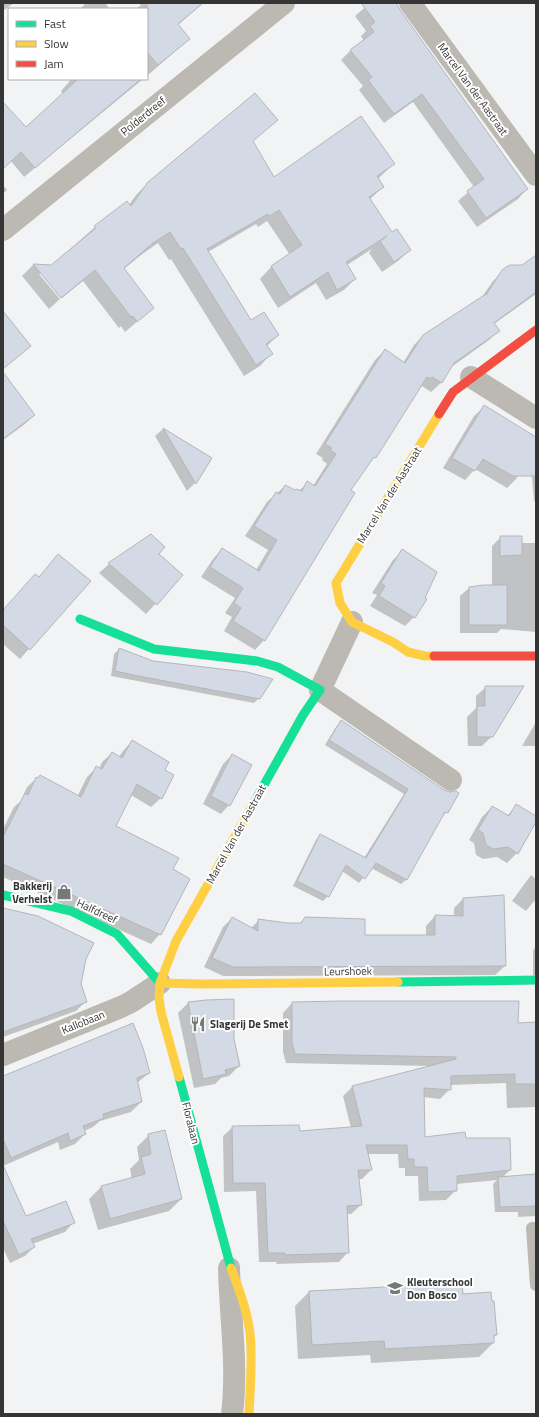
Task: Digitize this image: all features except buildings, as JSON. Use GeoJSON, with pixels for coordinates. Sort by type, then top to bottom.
{"type":"FeatureCollection","features":[{"type":"Feature","properties":{"kind":"street","name":"Polderdreef"},"geometry":{"type":"LineString","coordinates":[[3,230],[284,3]]}},
{"type":"Feature","properties":{"kind":"street","name":"Marcel Van der Aastraat"},"geometry":{"type":"LineString","coordinates":[[410,3],[536,175]]}},
{"type":"Feature","properties":{"kind":"street","name":"Marcel Van der Aastraat"},"geometry":{"type":"LineString","coordinates":[[160,982],[176,940],[303,715],[320,690],[352,622],[340,603],[336,583],[453,392],[536,330]]}},
{"type":"Feature","properties":{"kind":"street"},"geometry":{"type":"LineString","coordinates":[[472,377],[536,418]]}},
{"type":"Feature","properties":{"kind":"street"},"geometry":{"type":"LineString","coordinates":[[80,619],[154,649],[257,661],[278,668],[320,690],[451,780]]}},
{"type":"Feature","properties":{"kind":"street"},"geometry":{"type":"LineString","coordinates":[[352,622],[393,642],[408,652],[425,656],[536,656]]}},
{"type":"Feature","properties":{"kind":"street","name":"Halfdreef"},"geometry":{"type":"LineString","coordinates":[[3,896],[70,911],[117,934],[160,982]]}},
{"type":"Feature","properties":{"kind":"street","name":"Leurshoek"},"geometry":{"type":"LineString","coordinates":[[160,982],[224,984],[536,980]]}},
{"type":"Feature","properties":{"kind":"street","name":"Kallobaan"},"geometry":{"type":"LineString","coordinates":[[3,1055],[131,1002],[160,982]]}},
{"type":"Feature","properties":{"kind":"street","name":"Floralaan"},"geometry":{"type":"LineString","coordinates":[[160,982],[159,998],[161,1012],[229,1263],[244,1304],[250,1333],[251,1361],[249,1414]]}},
{"type":"Feature","properties":{"kind":"street","name":"Floralaan"},"geometry":{"type":"LineString","coordinates":[[229,1263],[230,1306],[235,1364],[232,1414]]}},
{"type":"Feature","properties":{"kind":"lane"},"geometry":{"type":"LineString","coordinates":[[536,1228],[532,1228],[536,1285]]}},
{"type":"Feature","properties":{"kind":"traffic: fast"},"geometry":{"type":"LineString","coordinates":[[80,619],[154,649],[257,661],[278,667],[320,690],[303,715],[255,801]]}},
{"type":"Feature","properties":{"kind":"traffic: fast"},"geometry":{"type":"LineString","coordinates":[[3,895],[71,911],[117,934],[160,983]]}},
{"type":"Feature","properties":{"kind":"traffic: fast"},"geometry":{"type":"LineString","coordinates":[[398,982],[536,980]]}},
{"type":"Feature","properties":{"kind":"traffic: fast"},"geometry":{"type":"LineString","coordinates":[[179,1077],[231,1268]]}},
{"type":"Feature","properties":{"kind":"traffic: slow"},"geometry":{"type":"LineString","coordinates":[[434,656],[425,656],[408,652],[393,642],[352,622],[340,603],[336,583],[439,414]]}},
{"type":"Feature","properties":{"kind":"traffic: slow"},"geometry":{"type":"LineString","coordinates":[[179,1077],[161,1012],[159,998],[160,983],[176,941],[255,801]]}},
{"type":"Feature","properties":{"kind":"traffic: slow"},"geometry":{"type":"LineString","coordinates":[[160,983],[398,982]]}},
{"type":"Feature","properties":{"kind":"traffic: slow"},"geometry":{"type":"LineString","coordinates":[[231,1268],[240,1292],[249,1324],[251,1343],[249,1414]]}},
{"type":"Feature","properties":{"kind":"traffic: jam"},"geometry":{"type":"LineString","coordinates":[[439,414],[453,392],[536,330]]}},
{"type":"Feature","properties":{"kind":"traffic: jam"},"geometry":{"type":"LineString","coordinates":[[434,656],[536,656]]}},
{"type":"Feature","properties":{"kind":"place","name":"Bakkerij Verhelst"},"geometry":{"type":"Point","coordinates":[64,892]}},
{"type":"Feature","properties":{"kind":"place","name":"Slagerij De Smet"},"geometry":{"type":"Point","coordinates":[198,1024]}},
{"type":"Feature","properties":{"kind":"place","name":"Kleuterschool Don Bosco"},"geometry":{"type":"Point","coordinates":[395,1288]}}]}
